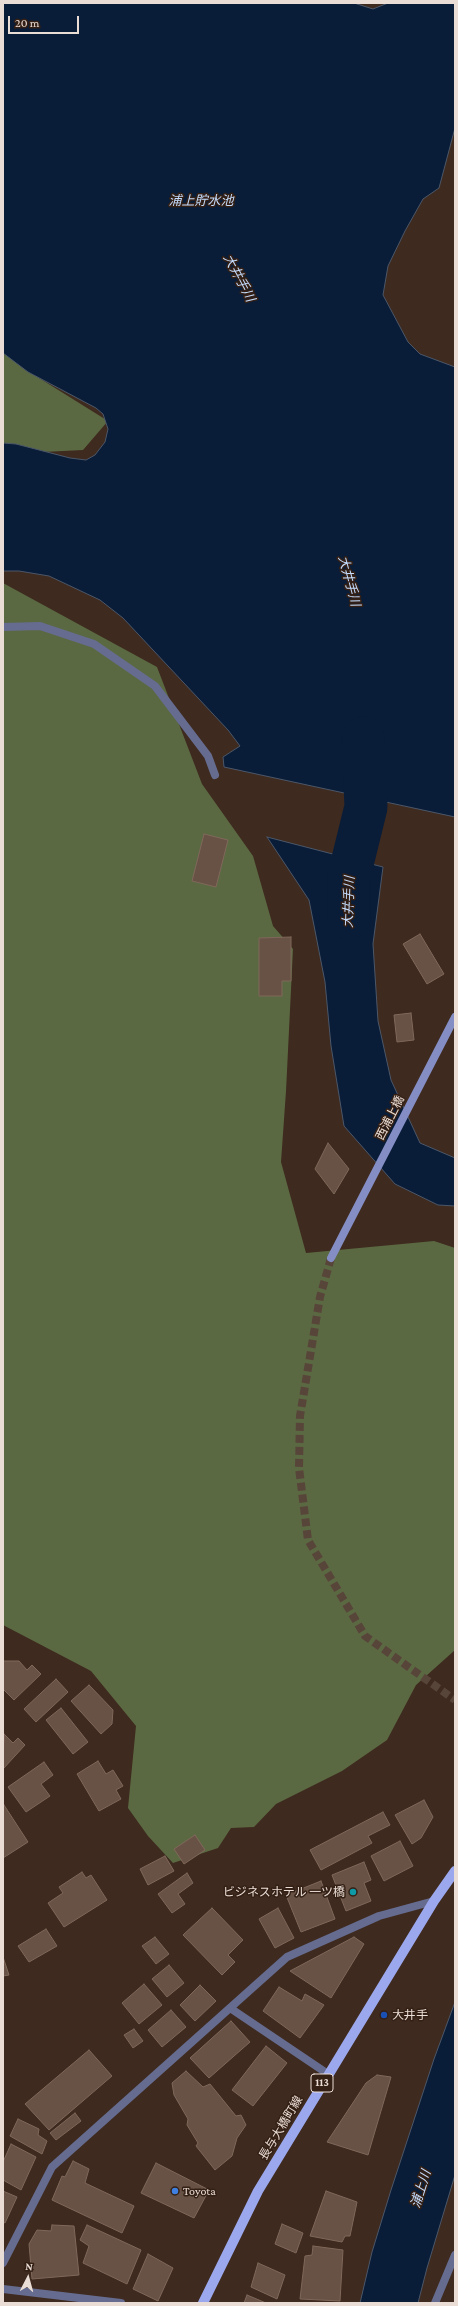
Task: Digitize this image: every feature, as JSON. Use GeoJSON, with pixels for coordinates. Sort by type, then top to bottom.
{"type":"FeatureCollection","features":[{"type":"Feature","properties":{"kind":"main road","name":"西浦上橋"},"geometry":{"type":"LineString","coordinates":[[331,1258],[455,1017]]}},
{"type":"Feature","properties":{"kind":"main road","name":"長与大橋町線"},"geometry":{"type":"LineString","coordinates":[[203,2303],[258,2191],[434,1901],[455,1871]]}},
{"type":"Feature","properties":{"kind":"street"},"geometry":{"type":"LineString","coordinates":[[3,627],[40,626],[94,644],[155,686],[208,756],[215,775]]}},
{"type":"Feature","properties":{"kind":"street"},"geometry":{"type":"LineString","coordinates":[[3,2263],[52,2167],[287,1958],[379,1916],[434,1901]]}},
{"type":"Feature","properties":{"kind":"street"},"geometry":{"type":"LineString","coordinates":[[230,2008],[328,2074]]}},
{"type":"Feature","properties":{"kind":"street"},"geometry":{"type":"LineString","coordinates":[[435,2303],[455,2255]]}},
{"type":"Feature","properties":{"kind":"street"},"geometry":{"type":"LineString","coordinates":[[3,2290],[121,2303]]}},
{"type":"Feature","properties":{"kind":"green space"},"geometry":{"type":"Polygon","coordinates":[[[3,351],[31,373],[108,421],[83,450],[3,454],[3,351]]]}},
{"type":"Feature","properties":{"kind":"green space"},"geometry":{"type":"Polygon","coordinates":[[[3,583],[157,667],[202,784],[253,856],[273,926],[293,949],[281,1162],[306,1253],[434,1241],[455,1248],[455,1650],[416,1685],[387,1740],[342,1771],[276,1804],[254,1827],[231,1828],[218,1848],[173,1863],[148,1836],[128,1808],[136,1726],[91,1671],[3,1625],[3,583]]]}},
{"type":"Feature","properties":{"kind":"water","name":"浦上貯水池"},"geometry":{"type":"Polygon","coordinates":[[[3,3],[354,3],[373,9],[388,3],[455,3],[455,128],[439,188],[423,199],[405,231],[388,266],[383,295],[408,342],[420,354],[455,367],[455,817],[224,767],[223,757],[240,746],[228,730],[123,618],[100,600],[49,576],[19,571],[3,571],[3,443],[16,444],[70,458],[86,460],[95,455],[105,442],[108,429],[103,414],[96,408],[28,372],[3,353],[3,3]]]}},
{"type":"Feature","properties":{"kind":"water"},"geometry":{"type":"Polygon","coordinates":[[[267,837],[383,867],[373,944],[378,1021],[391,1080],[420,1143],[455,1158],[455,1206],[438,1205],[395,1184],[344,1126],[331,1046],[325,982],[309,900],[267,837]]]}},
{"type":"Feature","properties":{"kind":"water","name":"浦上川"},"geometry":{"type":"Polygon","coordinates":[[[455,2002],[455,2175],[418,2303],[360,2303],[372,2252],[391,2190],[434,2059],[455,2002]]]}},
{"type":"Feature","properties":{"kind":"building"},"geometry":{"type":"Polygon","coordinates":[[[204,834],[228,840],[216,887],[192,881],[204,834]]]}},
{"type":"Feature","properties":{"kind":"building"},"geometry":{"type":"Polygon","coordinates":[[[420,934],[444,974],[427,984],[403,944],[420,934]]]}},
{"type":"Feature","properties":{"kind":"building"},"geometry":{"type":"Polygon","coordinates":[[[291,937],[291,981],[282,981],[282,996],[259,996],[259,938],[291,937]]]}},
{"type":"Feature","properties":{"kind":"building"},"geometry":{"type":"Polygon","coordinates":[[[411,1013],[414,1040],[397,1042],[394,1015],[411,1013]]]}},
{"type":"Feature","properties":{"kind":"building"},"geometry":{"type":"Polygon","coordinates":[[[328,1143],[349,1169],[334,1194],[315,1169],[328,1143]]]}},
{"type":"Feature","properties":{"kind":"building"},"geometry":{"type":"Polygon","coordinates":[[[3,1661],[19,1661],[27,1670],[32,1665],[41,1674],[14,1700],[3,1689],[3,1661]]]}},
{"type":"Feature","properties":{"kind":"building"},"geometry":{"type":"Polygon","coordinates":[[[56,1679],[68,1692],[36,1722],[24,1709],[56,1679]]]}},
{"type":"Feature","properties":{"kind":"building"},"geometry":{"type":"Polygon","coordinates":[[[89,1685],[113,1710],[112,1724],[101,1734],[71,1701],[89,1685]]]}},
{"type":"Feature","properties":{"kind":"building"},"geometry":{"type":"Polygon","coordinates":[[[61,1708],[88,1742],[73,1754],[46,1720],[61,1708]]]}},
{"type":"Feature","properties":{"kind":"building"},"geometry":{"type":"Polygon","coordinates":[[[4,1734],[13,1743],[18,1738],[25,1745],[3,1769],[4,1734]]]}},
{"type":"Feature","properties":{"kind":"building"},"geometry":{"type":"Polygon","coordinates":[[[98,1761],[106,1774],[113,1770],[123,1786],[116,1790],[121,1799],[99,1811],[77,1774],[98,1761]]]}},
{"type":"Feature","properties":{"kind":"building"},"geometry":{"type":"Polygon","coordinates":[[[44,1762],[53,1775],[41,1784],[50,1796],[26,1812],[8,1787],[44,1762]]]}},
{"type":"Feature","properties":{"kind":"building"},"geometry":{"type":"Polygon","coordinates":[[[424,1800],[433,1817],[421,1838],[412,1844],[395,1815],[424,1800]]]}},
{"type":"Feature","properties":{"kind":"building"},"geometry":{"type":"Polygon","coordinates":[[[4,1805],[28,1842],[3,1858],[3,1806],[4,1805]]]}},
{"type":"Feature","properties":{"kind":"building"},"geometry":{"type":"Polygon","coordinates":[[[383,1812],[390,1825],[368,1836],[372,1843],[321,1870],[310,1850],[383,1812]]]}},
{"type":"Feature","properties":{"kind":"building"},"geometry":{"type":"Polygon","coordinates":[[[195,1835],[205,1850],[184,1864],[174,1849],[195,1835]]]}},
{"type":"Feature","properties":{"kind":"building"},"geometry":{"type":"Polygon","coordinates":[[[400,1841],[413,1866],[384,1881],[371,1856],[400,1841]]]}},
{"type":"Feature","properties":{"kind":"building"},"geometry":{"type":"Polygon","coordinates":[[[165,1856],[174,1871],[148,1885],[140,1869],[165,1856]]]}},
{"type":"Feature","properties":{"kind":"building","name":"ビジネスホテル 一ツ橋"},"geometry":{"type":"Polygon","coordinates":[[[364,1862],[371,1880],[364,1883],[371,1901],[346,1911],[332,1875],[364,1862]]]}},
{"type":"Feature","properties":{"kind":"building"},"geometry":{"type":"Polygon","coordinates":[[[82,1872],[86,1878],[91,1875],[107,1900],[64,1927],[48,1903],[63,1893],[59,1887],[82,1872]]]}},
{"type":"Feature","properties":{"kind":"building"},"geometry":{"type":"Polygon","coordinates":[[[187,1873],[193,1883],[178,1894],[185,1904],[172,1913],[158,1894],[187,1873]]]}},
{"type":"Feature","properties":{"kind":"building"},"geometry":{"type":"Polygon","coordinates":[[[321,1881],[335,1919],[301,1932],[286,1895],[321,1881]]]}},
{"type":"Feature","properties":{"kind":"building"},"geometry":{"type":"Polygon","coordinates":[[[212,1908],[243,1940],[228,1955],[235,1962],[222,1975],[183,1935],[212,1908]]]}},
{"type":"Feature","properties":{"kind":"building"},"geometry":{"type":"Polygon","coordinates":[[[278,1908],[294,1938],[275,1948],[259,1919],[278,1908]]]}},
{"type":"Feature","properties":{"kind":"building"},"geometry":{"type":"Polygon","coordinates":[[[46,1929],[57,1946],[29,1962],[18,1946],[46,1929]]]}},
{"type":"Feature","properties":{"kind":"building"},"geometry":{"type":"Polygon","coordinates":[[[155,1937],[169,1954],[156,1964],[142,1946],[155,1937]]]}},
{"type":"Feature","properties":{"kind":"building"},"geometry":{"type":"Polygon","coordinates":[[[354,1937],[364,1944],[331,1998],[290,1971],[354,1937]]]}},
{"type":"Feature","properties":{"kind":"building"},"geometry":{"type":"Polygon","coordinates":[[[3,1957],[9,1975],[3,1976],[3,1957]]]}},
{"type":"Feature","properties":{"kind":"building"},"geometry":{"type":"Polygon","coordinates":[[[169,1965],[184,1983],[167,1997],[152,1979],[169,1965]]]}},
{"type":"Feature","properties":{"kind":"building"},"geometry":{"type":"Polygon","coordinates":[[[144,1984],[162,2005],[139,2024],[122,2003],[144,1984]]]}},
{"type":"Feature","properties":{"kind":"building"},"geometry":{"type":"Polygon","coordinates":[[[200,1985],[216,2001],[195,2021],[180,2005],[200,1985]]]}},
{"type":"Feature","properties":{"kind":"building"},"geometry":{"type":"Polygon","coordinates":[[[279,1987],[302,2001],[305,1994],[324,2005],[300,2038],[263,2011],[279,1987]]]}},
{"type":"Feature","properties":{"kind":"building"},"geometry":{"type":"Polygon","coordinates":[[[171,2010],[186,2027],[162,2047],[148,2030],[171,2010]]]}},
{"type":"Feature","properties":{"kind":"building"},"geometry":{"type":"Polygon","coordinates":[[[231,2021],[250,2042],[209,2078],[190,2058],[231,2021]]]}},
{"type":"Feature","properties":{"kind":"building"},"geometry":{"type":"Polygon","coordinates":[[[134,2029],[143,2041],[133,2048],[124,2035],[134,2029]]]}},
{"type":"Feature","properties":{"kind":"building"},"geometry":{"type":"Polygon","coordinates":[[[266,2046],[287,2063],[253,2106],[232,2090],[266,2046]]]}},
{"type":"Feature","properties":{"kind":"building"},"geometry":{"type":"Polygon","coordinates":[[[89,2050],[112,2076],[49,2130],[25,2104],[89,2050]]]}},
{"type":"Feature","properties":{"kind":"building"},"geometry":{"type":"Polygon","coordinates":[[[186,2071],[203,2087],[210,2084],[236,2116],[241,2115],[246,2125],[237,2138],[232,2156],[215,2170],[196,2146],[198,2143],[187,2125],[188,2119],[174,2095],[172,2083],[186,2071]]]}},
{"type":"Feature","properties":{"kind":"building"},"geometry":{"type":"Polygon","coordinates":[[[377,2075],[391,2077],[368,2155],[327,2142],[366,2083],[377,2075]]]}},
{"type":"Feature","properties":{"kind":"building"},"geometry":{"type":"Polygon","coordinates":[[[75,2113],[81,2121],[56,2140],[50,2133],[75,2113]]]}},
{"type":"Feature","properties":{"kind":"building"},"geometry":{"type":"Polygon","coordinates":[[[18,2119],[39,2129],[38,2135],[47,2141],[42,2154],[10,2136],[18,2119]]]}},
{"type":"Feature","properties":{"kind":"building"},"geometry":{"type":"Polygon","coordinates":[[[11,2144],[36,2157],[21,2190],[3,2180],[3,2162],[11,2144]]]}},
{"type":"Feature","properties":{"kind":"building"},"geometry":{"type":"Polygon","coordinates":[[[73,2161],[89,2169],[85,2183],[134,2206],[122,2233],[52,2200],[62,2176],[65,2177],[73,2161]]]}},
{"type":"Feature","properties":{"kind":"building","name":"Toyota"},"geometry":{"type":"Polygon","coordinates":[[[156,2163],[209,2190],[194,2218],[141,2193],[156,2163]]]}},
{"type":"Feature","properties":{"kind":"building"},"geometry":{"type":"Polygon","coordinates":[[[3,2191],[17,2197],[5,2223],[3,2222],[3,2191]]]}},
{"type":"Feature","properties":{"kind":"building"},"geometry":{"type":"Polygon","coordinates":[[[326,2191],[357,2202],[350,2236],[345,2236],[342,2242],[310,2236],[326,2191]]]}},
{"type":"Feature","properties":{"kind":"building"},"geometry":{"type":"Polygon","coordinates":[[[282,2224],[303,2233],[296,2253],[275,2244],[282,2224]]]}},
{"type":"Feature","properties":{"kind":"building"},"geometry":{"type":"Polygon","coordinates":[[[52,2225],[74,2226],[79,2275],[32,2279],[29,2244],[37,2230],[51,2231],[52,2225]]]}},
{"type":"Feature","properties":{"kind":"building"},"geometry":{"type":"Polygon","coordinates":[[[87,2225],[141,2250],[127,2284],[83,2263],[89,2246],[80,2240],[87,2225]]]}},
{"type":"Feature","properties":{"kind":"building"},"geometry":{"type":"Polygon","coordinates":[[[313,2246],[343,2250],[340,2301],[300,2299],[305,2256],[312,2255],[313,2246]]]}},
{"type":"Feature","properties":{"kind":"building"},"geometry":{"type":"Polygon","coordinates":[[[148,2254],[173,2268],[158,2301],[133,2289],[148,2254]]]}},
{"type":"Feature","properties":{"kind":"building"},"geometry":{"type":"Polygon","coordinates":[[[258,2263],[285,2275],[277,2299],[251,2287],[258,2263]]]}},
{"type":"Feature","properties":{"kind":"building"},"geometry":{"type":"Polygon","coordinates":[[[247,2295],[266,2303],[244,2303],[247,2295]]]}},
{"type":"Feature","properties":{"kind":"waterway","name":"大井手川"},"geometry":{"type":"LineString","coordinates":[[349,918],[349,876],[366,807],[363,738]]}},
{"type":"Feature","properties":{"kind":"tunnel"},"geometry":{"type":"LineString","coordinates":[[331,1258],[320,1297],[300,1416],[299,1468],[308,1540],[365,1636],[455,1700]]}},
{"type":"Feature","properties":{"kind":"place","name":"ビジネスホテル 一ツ橋"},"geometry":{"type":"Point","coordinates":[353,1892]}},
{"type":"Feature","properties":{"kind":"place","name":"大井手"},"geometry":{"type":"Point","coordinates":[384,2015]}},
{"type":"Feature","properties":{"kind":"place","name":"Toyota"},"geometry":{"type":"Point","coordinates":[175,2191]}}]}
